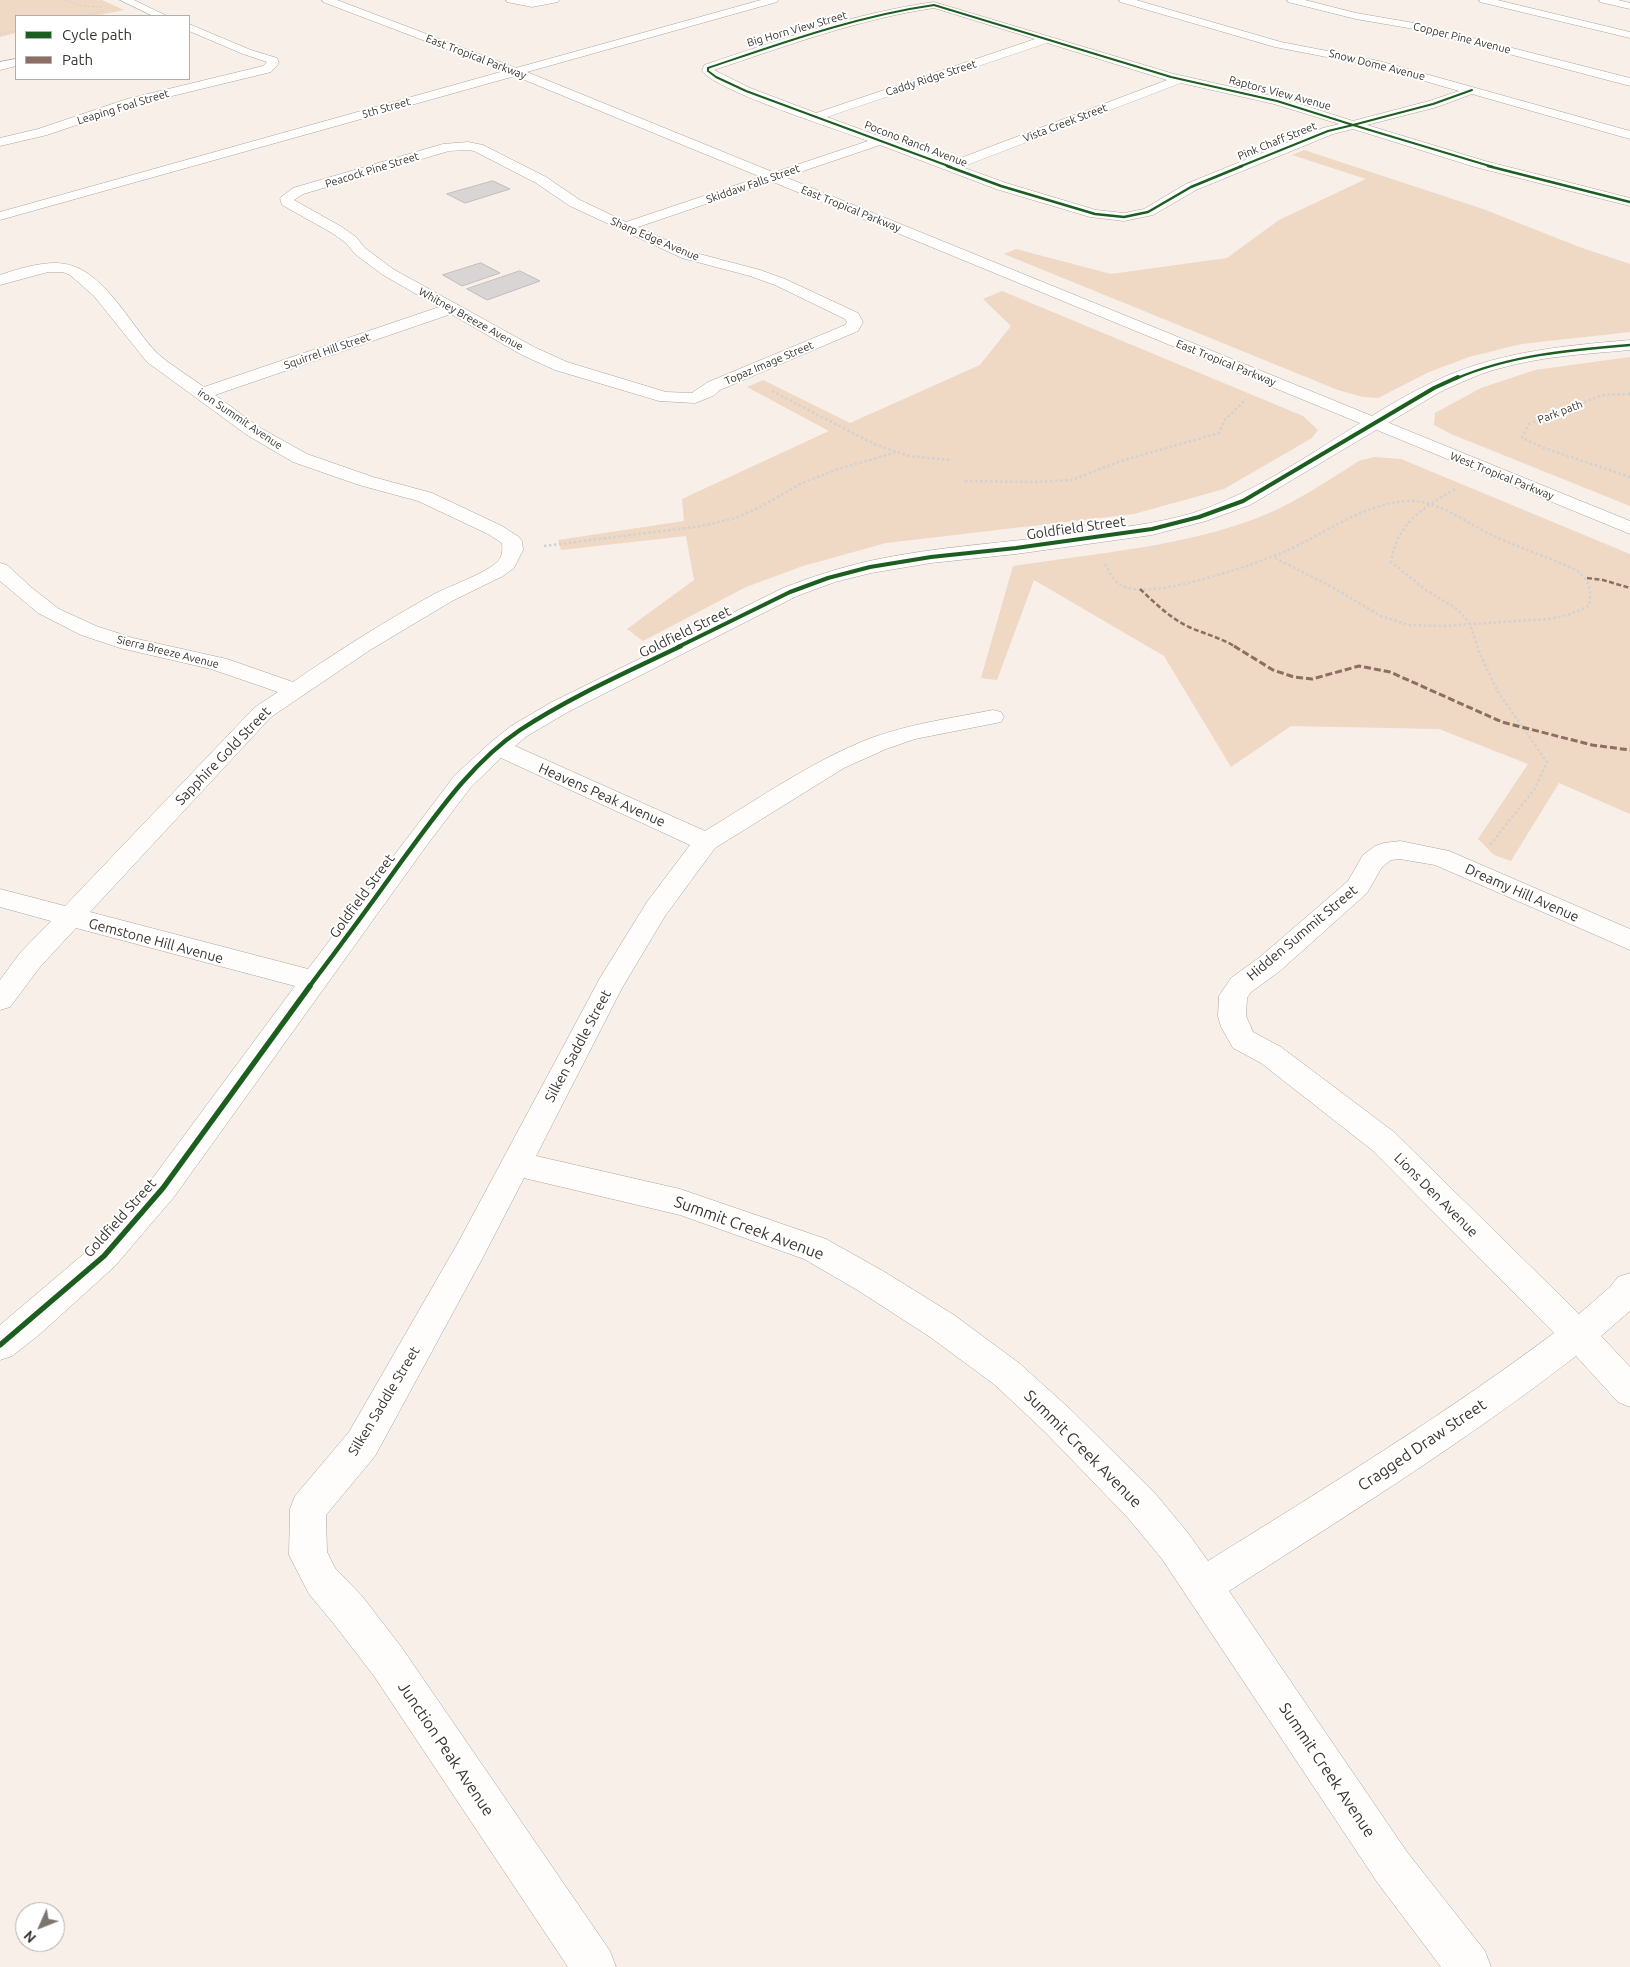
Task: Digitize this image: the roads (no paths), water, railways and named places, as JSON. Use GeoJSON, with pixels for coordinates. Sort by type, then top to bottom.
{"type":"FeatureCollection","features":[{"type":"Feature","properties":{"kind":"street"},"geometry":{"type":"LineString","coordinates":[[126,0],[160,15]]}},
{"type":"Feature","properties":{"kind":"street","name":"East Tropical Parkway"},"geometry":{"type":"LineString","coordinates":[[327,0],[493,63],[514,65],[773,178],[1373,423]]}},
{"type":"Feature","properties":{"kind":"street"},"geometry":{"type":"LineString","coordinates":[[512,0],[532,4],[554,0]]}},
{"type":"Feature","properties":{"kind":"street","name":"5th Street"},"geometry":{"type":"LineString","coordinates":[[0,216],[514,65],[773,0]]}},
{"type":"Feature","properties":{"kind":"street","name":"Snow Dome Avenue"},"geometry":{"type":"LineString","coordinates":[[1124,0],[1266,41],[1375,63],[1630,135]]}},
{"type":"Feature","properties":{"kind":"street","name":"Copper Pine Avenue"},"geometry":{"type":"LineString","coordinates":[[1292,0],[1356,16],[1423,28],[1630,82]]}},
{"type":"Feature","properties":{"kind":"street"},"geometry":{"type":"LineString","coordinates":[[1484,0],[1630,35]]}},
{"type":"Feature","properties":{"kind":"street"},"geometry":{"type":"LineString","coordinates":[[1604,0],[1630,6]]}},
{"type":"Feature","properties":{"kind":"street","name":"Raptors View Avenue"},"geometry":{"type":"LineString","coordinates":[[924,5],[943,7],[1180,79],[1277,101],[1508,172],[1630,202]]}},
{"type":"Feature","properties":{"kind":"street","name":"Big Horn View Street"},"geometry":{"type":"LineString","coordinates":[[708,71],[708,68],[712,65],[797,38],[924,5]]}},
{"type":"Feature","properties":{"kind":"street","name":"Leaping Foal Street"},"geometry":{"type":"LineString","coordinates":[[0,142],[42,132],[131,102],[267,69],[273,63],[273,60],[247,52],[190,27]]}},
{"type":"Feature","properties":{"kind":"street","name":"Caddy Ridge Street"},"geometry":{"type":"LineString","coordinates":[[815,117],[1048,39]]}},
{"type":"Feature","properties":{"kind":"street"},"geometry":{"type":"LineString","coordinates":[[0,66],[15,63]]}},
{"type":"Feature","properties":{"kind":"street"},"geometry":{"type":"LineString","coordinates":[[475,68],[493,63]]}},
{"type":"Feature","properties":{"kind":"street","name":"Pocono Ranch Avenue"},"geometry":{"type":"LineString","coordinates":[[708,71],[716,77],[746,91],[1001,186],[1095,214],[1124,217]]}},
{"type":"Feature","properties":{"kind":"street","name":"Vista Creek Street"},"geometry":{"type":"LineString","coordinates":[[950,167],[1180,79]]}},
{"type":"Feature","properties":{"kind":"street","name":"Pink Chaff Street"},"geometry":{"type":"LineString","coordinates":[[1124,217],[1148,212],[1191,187],[1304,140],[1352,124],[1433,104],[1472,90]]}},
{"type":"Feature","properties":{"kind":"street","name":"Skiddaw Falls Street"},"geometry":{"type":"LineString","coordinates":[[625,227],[880,141]]}},
{"type":"Feature","properties":{"kind":"street","name":"Peacock Pine Street"},"geometry":{"type":"LineString","coordinates":[[287,198],[298,191],[448,147],[459,146]]}},
{"type":"Feature","properties":{"kind":"street","name":"Sharp Edge Avenue"},"geometry":{"type":"LineString","coordinates":[[459,146],[478,148],[540,180],[575,203],[687,255],[755,273],[780,282],[852,316],[855,322]]}},
{"type":"Feature","properties":{"kind":"street","name":"Whitney Breeze Avenue"},"geometry":{"type":"LineString","coordinates":[[287,198],[286,202],[351,240],[360,251],[388,272],[528,351],[561,366],[651,394],[680,398]]}},
{"type":"Feature","properties":{"kind":"street","name":"iron Summit Avenue"},"geometry":{"type":"LineString","coordinates":[[0,280],[32,270],[50,268],[70,269],[83,278],[114,310],[139,344],[153,358],[253,431],[300,458],[366,481],[425,497],[445,505],[512,541],[513,550]]}},
{"type":"Feature","properties":{"kind":"street","name":"Squirrel Hill Street"},"geometry":{"type":"LineString","coordinates":[[202,394],[452,308]]}},
{"type":"Feature","properties":{"kind":"street","name":"Topaz Image Street"},"geometry":{"type":"LineString","coordinates":[[680,398],[695,398],[714,386],[852,328],[855,322]]}},
{"type":"Feature","properties":{"kind":"street","name":"Goldfield Street"},"geometry":{"type":"LineString","coordinates":[[0,1345],[104,1256],[163,1188],[313,981],[463,781],[519,731],[560,707],[790,592],[828,578],[870,567],[931,557],[1016,548],[1152,529],[1199,517],[1243,502],[1373,423],[1434,388],[1465,374],[1497,363],[1532,356],[1630,345]]}},
{"type":"Feature","properties":{"kind":"street","name":"West Tropical Parkway"},"geometry":{"type":"LineString","coordinates":[[1373,423],[1630,528]]}},
{"type":"Feature","properties":{"kind":"street","name":"Sapphire Gold Street"},"geometry":{"type":"LineString","coordinates":[[0,1000],[30,960],[264,712],[362,645],[444,597],[496,572],[506,564],[513,550]]}},
{"type":"Feature","properties":{"kind":"street","name":"Sierra Breeze Avenue"},"geometry":{"type":"LineString","coordinates":[[0,569],[22,590],[53,613],[90,632],[153,650],[209,661],[294,690]]}},
{"type":"Feature","properties":{"kind":"street","name":"Silken Saddle Street"},"geometry":{"type":"LineString","coordinates":[[308,1530],[308,1510],[362,1444],[470,1251],[610,985],[656,909],[706,842],[836,764],[878,744],[910,733],[993,717]]}},
{"type":"Feature","properties":{"kind":"street","name":"Heavens Peak Avenue"},"geometry":{"type":"LineString","coordinates":[[498,748],[706,842]]}},
{"type":"Feature","properties":{"kind":"street","name":"Hidden Summit Street"},"geometry":{"type":"LineString","coordinates":[[1232,1016],[1233,996],[1240,985],[1270,964],[1358,887],[1372,861],[1384,852],[1400,850],[1412,852]]}},
{"type":"Feature","properties":{"kind":"street","name":"Dreamy Hill Avenue"},"geometry":{"type":"LineString","coordinates":[[1412,852],[1440,857],[1470,869],[1630,940]]}},
{"type":"Feature","properties":{"kind":"street","name":"Gemstone Hill Avenue"},"geometry":{"type":"LineString","coordinates":[[0,898],[69,918],[313,981]]}},
{"type":"Feature","properties":{"kind":"street","name":"Lions Den Avenue"},"geometry":{"type":"LineString","coordinates":[[1232,1016],[1235,1027],[1243,1040],[1271,1055],[1292,1070],[1383,1141],[1578,1335],[1630,1391]]}},
{"type":"Feature","properties":{"kind":"street","name":"Summit Creek Avenue"},"geometry":{"type":"LineString","coordinates":[[516,1164],[680,1202],[815,1249],[871,1281],[942,1326],[1007,1374],[1043,1407],[1141,1505],[1175,1546],[1392,1867],[1469,1967]]}},
{"type":"Feature","properties":{"kind":"street","name":"Cragged Draw Street"},"geometry":{"type":"LineString","coordinates":[[1202,1586],[1374,1478],[1520,1379],[1578,1335],[1622,1297],[1630,1287]]}},
{"type":"Feature","properties":{"kind":"street","name":"Junction Peak Avenue"},"geometry":{"type":"LineString","coordinates":[[308,1530],[308,1555],[322,1581],[348,1610],[388,1662],[594,1967]]}}]}
